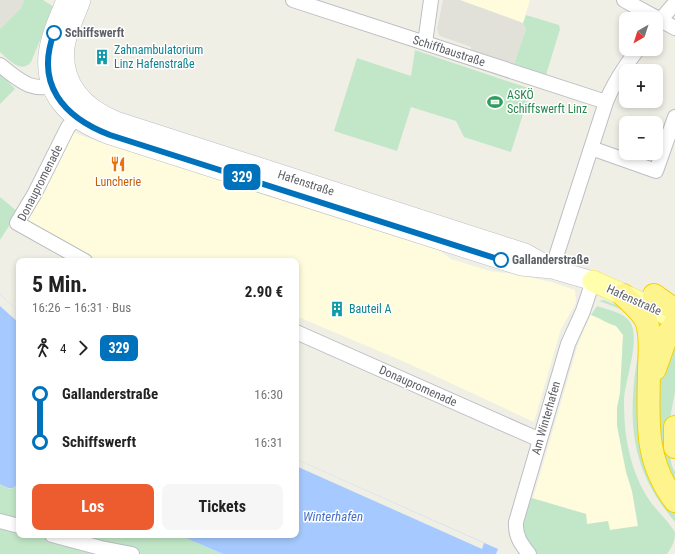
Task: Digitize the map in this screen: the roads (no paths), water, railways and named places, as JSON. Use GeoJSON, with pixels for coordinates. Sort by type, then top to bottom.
{"type":"FeatureCollection","features":[{"type":"Feature","properties":{"kind":"highway"},"geometry":{"type":"LineString","coordinates":[[623,295],[640,313],[646,322],[649,336],[648,424],[653,456],[657,469],[675,501]]}},
{"type":"Feature","properties":{"kind":"highway"},"geometry":{"type":"LineString","coordinates":[[654,295],[675,310]]}},
{"type":"Feature","properties":{"kind":"highway"},"geometry":{"type":"LineString","coordinates":[[649,386],[667,335],[675,323]]}},
{"type":"Feature","properties":{"kind":"highway"},"geometry":{"type":"LineString","coordinates":[[675,427],[675,447]]}},
{"type":"Feature","properties":{"kind":"main road","name":"Hafenstraße"},"geometry":{"type":"LineString","coordinates":[[66,0],[52,38],[48,55],[48,75],[59,100],[76,118],[91,127],[110,135],[521,266],[552,269],[593,282],[675,301]]}},
{"type":"Feature","properties":{"kind":"main road","name":"Hafenstraße"},"geometry":{"type":"LineString","coordinates":[[81,0],[65,46],[66,66],[70,81],[76,92],[85,103],[96,112],[116,122],[526,253],[552,269]]}},
{"type":"Feature","properties":{"kind":"main road","name":"Hafenstraße"},"geometry":{"type":"LineString","coordinates":[[593,282],[675,318]]}},
{"type":"Feature","properties":{"kind":"street","name":"Schiffbaustraße"},"geometry":{"type":"LineString","coordinates":[[293,0],[606,102]]}},
{"type":"Feature","properties":{"kind":"street"},"geometry":{"type":"LineString","coordinates":[[425,43],[431,0]]}},
{"type":"Feature","properties":{"kind":"street"},"geometry":{"type":"LineString","coordinates":[[624,0],[642,12]]}},
{"type":"Feature","properties":{"kind":"street"},"geometry":{"type":"LineString","coordinates":[[663,17],[675,3]]}},
{"type":"Feature","properties":{"kind":"street"},"geometry":{"type":"LineString","coordinates":[[663,24],[675,28]]}},
{"type":"Feature","properties":{"kind":"street"},"geometry":{"type":"LineString","coordinates":[[552,269],[606,102],[613,84],[632,56]]}},
{"type":"Feature","properties":{"kind":"street"},"geometry":{"type":"LineString","coordinates":[[0,64],[27,85],[36,87],[52,87],[70,81]]}},
{"type":"Feature","properties":{"kind":"street"},"geometry":{"type":"LineString","coordinates":[[591,148],[656,171],[675,117]]}},
{"type":"Feature","properties":{"kind":"street","name":"Donaupromenade"},"geometry":{"type":"LineString","coordinates":[[76,118],[68,127],[35,193],[17,223],[80,258]]}},
{"type":"Feature","properties":{"kind":"street","name":"Am Winterhafen"},"geometry":{"type":"LineString","coordinates":[[529,554],[518,539],[516,522],[568,344],[583,311],[593,282]]}},
{"type":"Feature","properties":{"kind":"street","name":"Donaupromenade"},"geometry":{"type":"LineString","coordinates":[[299,333],[540,440]]}},
{"type":"Feature","properties":{"kind":"street"},"geometry":{"type":"LineString","coordinates":[[0,521],[16,525]]}},
{"type":"Feature","properties":{"kind":"street"},"geometry":{"type":"LineString","coordinates":[[63,538],[132,554]]}},
{"type":"Feature","properties":{"kind":"water"},"geometry":{"type":"Polygon","coordinates":[[[0,294],[16,309],[16,485],[10,488],[0,484],[0,294]]]}},
{"type":"Feature","properties":{"kind":"water","name":"Winterhafen"},"geometry":{"type":"Polygon","coordinates":[[[299,460],[498,549],[496,554],[223,554],[186,538],[299,538],[299,460]]]}},
{"type":"Feature","properties":{"kind":"place","name":"Schiffswerft"},"geometry":{"type":"Point","coordinates":[54,33]}},
{"type":"Feature","properties":{"kind":"place","name":"Zahnambulatorium Linz Hafenstraße"},"geometry":{"type":"Point","coordinates":[102,57]}},
{"type":"Feature","properties":{"kind":"place","name":"ASKÖ Schiffswerft Linz"},"geometry":{"type":"Point","coordinates":[495,102]}},
{"type":"Feature","properties":{"kind":"place","name":"Luncherie"},"geometry":{"type":"Point","coordinates":[118,164]}},
{"type":"Feature","properties":{"kind":"place","name":"Gallanderstraße"},"geometry":{"type":"Point","coordinates":[501,260]}},
{"type":"Feature","properties":{"kind":"place","name":"Bauteil A"},"geometry":{"type":"Point","coordinates":[337,309]}}]}
